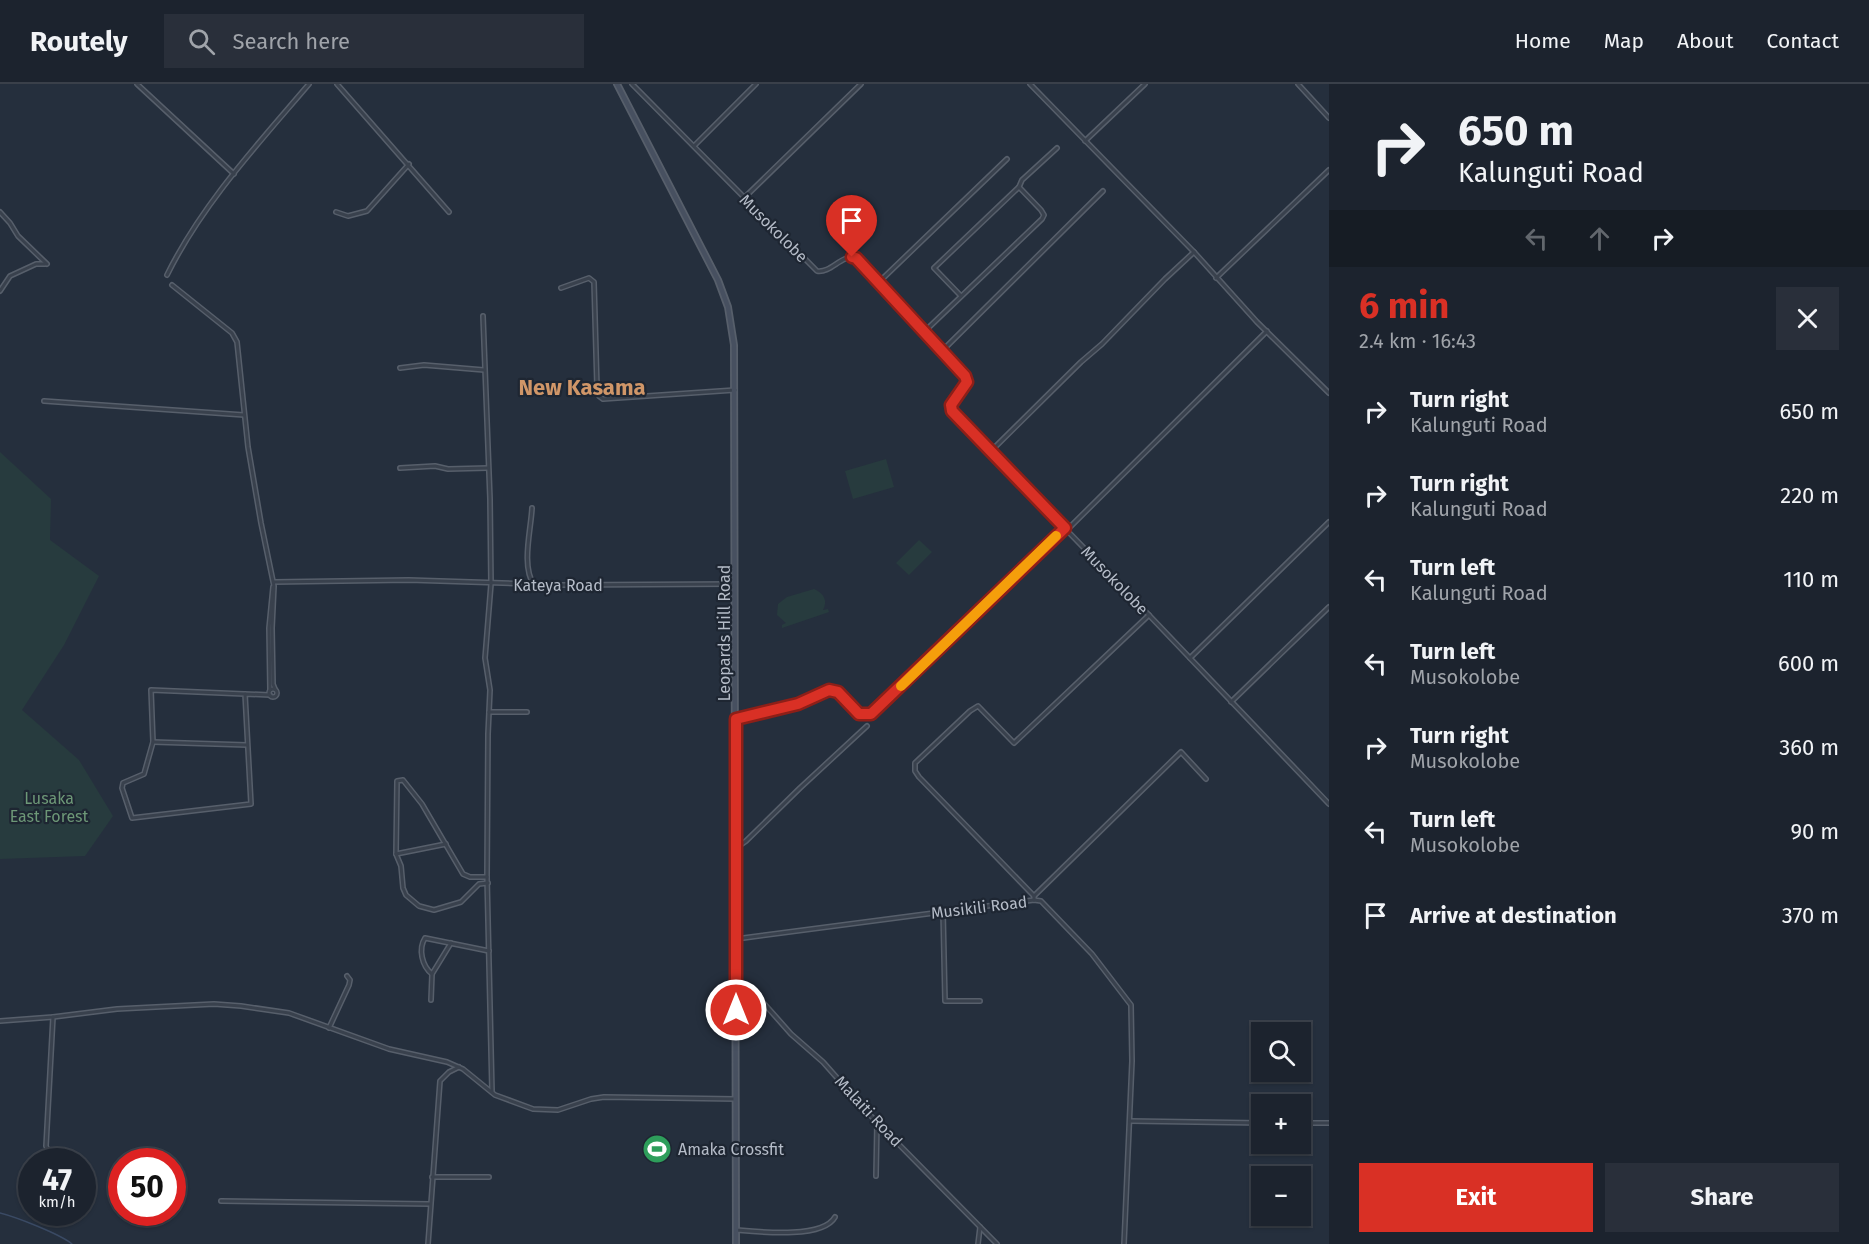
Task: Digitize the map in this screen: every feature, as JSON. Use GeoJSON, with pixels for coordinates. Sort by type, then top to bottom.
{"type":"FeatureCollection","features":[{"type":"Feature","properties":{"kind":"main road","name":"Leopards Hill Road"},"geometry":{"type":"LineString","coordinates":[[617,84],[723,293],[728,307],[734,345],[736,1244]]}},
{"type":"Feature","properties":{"kind":"street"},"geometry":{"type":"LineString","coordinates":[[136,84],[234,174]]}},
{"type":"Feature","properties":{"kind":"street"},"geometry":{"type":"LineString","coordinates":[[167,275],[195,228],[234,174],[309,84]]}},
{"type":"Feature","properties":{"kind":"street"},"geometry":{"type":"LineString","coordinates":[[337,84],[449,212]]}},
{"type":"Feature","properties":{"kind":"street","name":"Musokolobe"},"geometry":{"type":"LineString","coordinates":[[632,84],[817,271],[826,271],[837,263],[852,257],[856,258],[967,379],[963,390],[951,405],[952,411],[1329,804]]}},
{"type":"Feature","properties":{"kind":"street"},"geometry":{"type":"LineString","coordinates":[[694,146],[756,84]]}},
{"type":"Feature","properties":{"kind":"street"},"geometry":{"type":"LineString","coordinates":[[744,198],[861,84]]}},
{"type":"Feature","properties":{"kind":"street"},"geometry":{"type":"LineString","coordinates":[[1030,84],[1329,393]]}},
{"type":"Feature","properties":{"kind":"street"},"geometry":{"type":"LineString","coordinates":[[1085,141],[1145,84]]}},
{"type":"Feature","properties":{"kind":"street"},"geometry":{"type":"LineString","coordinates":[[1298,84],[1329,118]]}},
{"type":"Feature","properties":{"kind":"street"},"geometry":{"type":"LineString","coordinates":[[961,296],[934,268],[1057,148]]}},
{"type":"Feature","properties":{"kind":"street"},"geometry":{"type":"LineString","coordinates":[[878,283],[1007,159]]}},
{"type":"Feature","properties":{"kind":"street"},"geometry":{"type":"LineString","coordinates":[[336,212],[348,216],[367,212],[409,164]]}},
{"type":"Feature","properties":{"kind":"street"},"geometry":{"type":"LineString","coordinates":[[1216,278],[1329,170]]}},
{"type":"Feature","properties":{"kind":"street"},"geometry":{"type":"LineString","coordinates":[[924,332],[1042,219],[1044,215],[1041,210],[1019,187]]}},
{"type":"Feature","properties":{"kind":"street"},"geometry":{"type":"LineString","coordinates":[[942,351],[1103,191]]}},
{"type":"Feature","properties":{"kind":"street"},"geometry":{"type":"LineString","coordinates":[[0,212],[18,236],[47,264],[36,264],[20,273],[14,273],[0,291]]}},
{"type":"Feature","properties":{"kind":"street"},"geometry":{"type":"LineString","coordinates":[[990,452],[1194,252]]}},
{"type":"Feature","properties":{"kind":"street"},"geometry":{"type":"LineString","coordinates":[[561,288],[589,278],[594,282],[597,387],[599,396],[603,399],[735,390]]}},
{"type":"Feature","properties":{"kind":"street"},"geometry":{"type":"LineString","coordinates":[[172,285],[235,337],[244,415],[261,523],[274,584],[269,628],[272,692],[245,694],[151,690],[153,742],[144,774],[123,783],[122,788],[132,818],[251,804],[245,694]]}},
{"type":"Feature","properties":{"kind":"street"},"geometry":{"type":"LineString","coordinates":[[483,316],[490,584],[484,658],[489,684],[487,877],[492,1092]]}},
{"type":"Feature","properties":{"kind":"street"},"geometry":{"type":"LineString","coordinates":[[736,719],[798,704],[829,690],[838,692],[859,714],[871,714],[1066,529],[1267,331]]}},
{"type":"Feature","properties":{"kind":"street"},"geometry":{"type":"LineString","coordinates":[[400,368],[424,365],[484,369]]}},
{"type":"Feature","properties":{"kind":"street"},"geometry":{"type":"LineString","coordinates":[[44,401],[244,415]]}},
{"type":"Feature","properties":{"kind":"street"},"geometry":{"type":"LineString","coordinates":[[400,468],[435,466],[448,469],[488,468]]}},
{"type":"Feature","properties":{"kind":"street"},"geometry":{"type":"LineString","coordinates":[[532,508],[528,558],[529,577],[534,585]]}},
{"type":"Feature","properties":{"kind":"street"},"geometry":{"type":"LineString","coordinates":[[1190,658],[1329,522]]}},
{"type":"Feature","properties":{"kind":"street","name":"Kateya Road"},"geometry":{"type":"LineString","coordinates":[[274,584],[381,580],[534,585],[735,584]]}},
{"type":"Feature","properties":{"kind":"street"},"geometry":{"type":"LineString","coordinates":[[1231,702],[1329,607]]}},
{"type":"Feature","properties":{"kind":"street"},"geometry":{"type":"LineString","coordinates":[[1149,615],[1014,742],[978,706],[915,764],[915,771],[1034,898],[1181,752],[1206,779]]}},
{"type":"Feature","properties":{"kind":"street"},"geometry":{"type":"LineString","coordinates":[[489,712],[527,712]]}},
{"type":"Feature","properties":{"kind":"street"},"geometry":{"type":"LineString","coordinates":[[736,848],[867,726]]}},
{"type":"Feature","properties":{"kind":"street"},"geometry":{"type":"LineString","coordinates":[[153,742],[247,745]]}},
{"type":"Feature","properties":{"kind":"street"},"geometry":{"type":"LineString","coordinates":[[487,877],[470,877],[464,874],[422,804],[401,779],[397,781],[396,854],[401,866],[405,892],[412,900],[424,909],[434,910],[459,903],[479,884],[488,883]]}},
{"type":"Feature","properties":{"kind":"street"},"geometry":{"type":"LineString","coordinates":[[396,854],[446,844]]}},
{"type":"Feature","properties":{"kind":"street","name":"Musikili Road"},"geometry":{"type":"LineString","coordinates":[[736,939],[1034,898],[1041,902],[1075,936],[1131,1005],[1132,1061],[1124,1244]]}},
{"type":"Feature","properties":{"kind":"street"},"geometry":{"type":"LineString","coordinates":[[943,911],[945,1001],[980,1001]]}},
{"type":"Feature","properties":{"kind":"street"},"geometry":{"type":"LineString","coordinates":[[432,974],[425,967],[422,958],[422,942],[426,938],[489,951]]}},
{"type":"Feature","properties":{"kind":"street"},"geometry":{"type":"LineString","coordinates":[[431,1000],[432,974],[452,943]]}},
{"type":"Feature","properties":{"kind":"street"},"geometry":{"type":"LineString","coordinates":[[329,1028],[350,985],[347,976]]}},
{"type":"Feature","properties":{"kind":"street","name":"Malaiti Road"},"geometry":{"type":"LineString","coordinates":[[737,985],[753,992],[795,1038],[829,1068],[877,1122],[997,1244]]}},
{"type":"Feature","properties":{"kind":"street"},"geometry":{"type":"LineString","coordinates":[[0,1021],[117,1009],[214,1004],[290,1013],[389,1049],[447,1062],[459,1067],[492,1092],[526,1107],[546,1111],[564,1109],[591,1099],[604,1097],[737,1099]]}},
{"type":"Feature","properties":{"kind":"street"},"geometry":{"type":"LineString","coordinates":[[46,1148],[53,1017]]}},
{"type":"Feature","properties":{"kind":"street"},"geometry":{"type":"LineString","coordinates":[[428,1244],[440,1081],[446,1074],[459,1067]]}},
{"type":"Feature","properties":{"kind":"street"},"geometry":{"type":"LineString","coordinates":[[876,1176],[877,1122]]}},
{"type":"Feature","properties":{"kind":"street"},"geometry":{"type":"LineString","coordinates":[[1130,1122],[1251,1123]]}},
{"type":"Feature","properties":{"kind":"street"},"geometry":{"type":"LineString","coordinates":[[1311,1123],[1329,1123]]}},
{"type":"Feature","properties":{"kind":"street"},"geometry":{"type":"LineString","coordinates":[[432,1177],[489,1177]]}},
{"type":"Feature","properties":{"kind":"street"},"geometry":{"type":"LineString","coordinates":[[221,1201],[430,1204]]}},
{"type":"Feature","properties":{"kind":"street"},"geometry":{"type":"LineString","coordinates":[[736,1230],[792,1233],[826,1226],[835,1217]]}},
{"type":"Feature","properties":{"kind":"street"},"geometry":{"type":"LineString","coordinates":[[978,1244],[980,1227]]}},
{"type":"Feature","properties":{"kind":"green space","name":"Lusaka East Forest"},"geometry":{"type":"Polygon","coordinates":[[[0,452],[51,499],[50,540],[99,576],[64,645],[22,710],[79,760],[113,816],[85,856],[0,859],[0,452]]]}},
{"type":"Feature","properties":{"kind":"green space"},"geometry":{"type":"Polygon","coordinates":[[[886,459],[894,487],[853,499],[845,471],[886,459]]]}},
{"type":"Feature","properties":{"kind":"green space"},"geometry":{"type":"Polygon","coordinates":[[[919,540],[932,552],[909,575],[896,563],[919,540]]]}},
{"type":"Feature","properties":{"kind":"green space"},"geometry":{"type":"Polygon","coordinates":[[[814,589],[824,598],[823,610],[828,609],[829,612],[782,628],[782,625],[786,623],[777,615],[778,604],[787,597],[814,589]]]}},
{"type":"Feature","properties":{"kind":"waterway"},"geometry":{"type":"LineString","coordinates":[[0,1213],[38,1226],[72,1244]]}},
{"type":"Feature","properties":{"kind":"slow traffic"},"geometry":{"type":"LineString","coordinates":[[901,686],[1056,536]]}},
{"type":"Feature","properties":{"kind":"place","name":"Amaka Crossfit"},"geometry":{"type":"Point","coordinates":[657,1149]}},
{"type":"Feature","properties":{"kind":"district","name":"New Kasama"},"geometry":{"type":"Point","coordinates":[582,387]}},
{"type":"Feature","properties":{"kind":"route"},"geometry":{"type":"LineString","coordinates":[[736,1010],[736,719],[798,704],[829,690],[838,692],[859,714],[871,714],[1065,528],[1012,476],[952,411],[951,405],[963,390],[967,379],[856,258],[852,257]]}}]}
